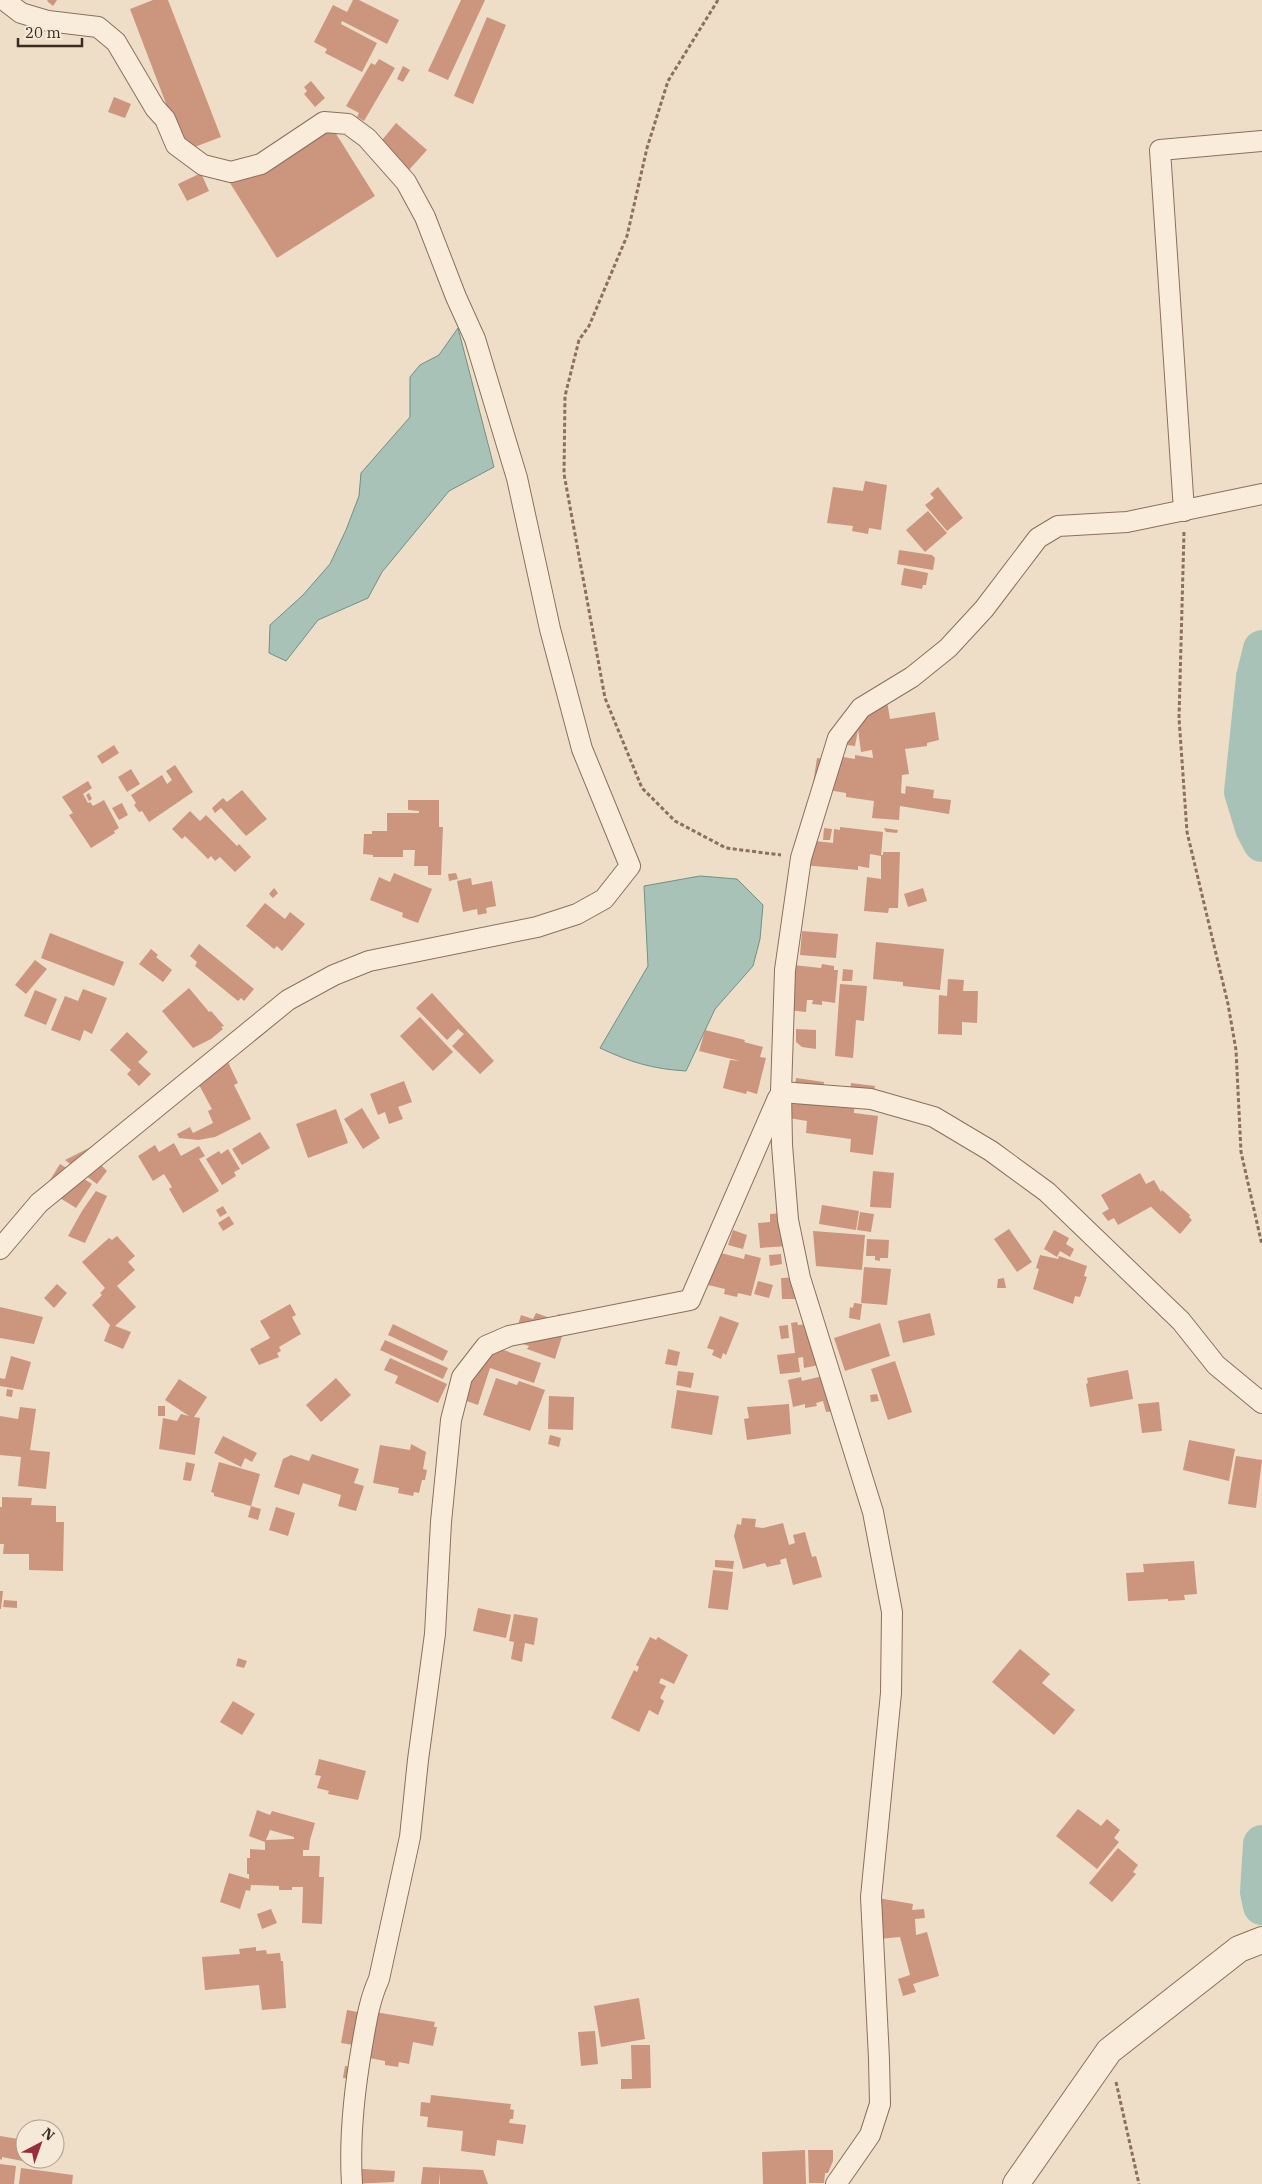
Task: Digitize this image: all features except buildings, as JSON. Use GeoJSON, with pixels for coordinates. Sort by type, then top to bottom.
{"type":"FeatureCollection","features":[{"type":"Feature","properties":{"kind":"street"},"geometry":{"type":"LineString","coordinates":[[0,1249],[38,1203],[288,1000],[334,975],[369,961],[537,927],[577,914],[604,899],[630,866],[582,749],[550,629],[517,478],[475,340],[425,217],[406,182],[367,138],[348,124],[324,122],[262,164],[231,172],[203,165],[176,145],[165,119],[156,108],[116,42],[98,27],[48,21],[22,13],[4,0]]}},
{"type":"Feature","properties":{"kind":"street"},"geometry":{"type":"LineString","coordinates":[[1184,511],[1160,150],[1262,141]]}},
{"type":"Feature","properties":{"kind":"street"},"geometry":{"type":"LineString","coordinates":[[836,2184],[870,2135],[880,2104],[871,1897],[891,1693],[892,1612],[874,1512],[798,1268],[788,1220],[782,1145],[781,1092],[786,970],[801,858],[838,738],[861,708],[912,677],[948,648],[984,609],[1038,538],[1058,526],[1127,522],[1262,494]]}},
{"type":"Feature","properties":{"kind":"street"},"geometry":{"type":"LineString","coordinates":[[781,1092],[871,1099],[934,1118],[991,1151],[1047,1192],[1181,1321],[1216,1365],[1262,1403]]}},
{"type":"Feature","properties":{"kind":"street"},"geometry":{"type":"LineString","coordinates":[[352,2184],[350,2156],[356,2080],[370,1998],[379,1979],[410,1837],[435,1634],[441,1522],[451,1420],[462,1377],[486,1346],[509,1336],[690,1300],[781,1092]]}},
{"type":"Feature","properties":{"kind":"street"},"geometry":{"type":"LineString","coordinates":[[1016,2184],[1109,2051],[1250,1944]]}},
{"type":"Feature","properties":{"kind":"path"},"geometry":{"type":"LineString","coordinates":[[718,0],[668,81],[647,148],[628,236],[589,326],[579,340],[565,396],[564,474],[605,698],[642,788],[675,820],[726,848],[801,858]]}},
{"type":"Feature","properties":{"kind":"path"},"geometry":{"type":"LineString","coordinates":[[1184,511],[1179,718],[1187,832],[1228,1004],[1236,1050],[1241,1152],[1262,1245]]}},
{"type":"Feature","properties":{"kind":"path"},"geometry":{"type":"LineString","coordinates":[[1109,2051],[1139,2184]]}},
{"type":"Feature","properties":{"kind":"shaded area"},"geometry":{"type":"Polygon","coordinates":[[[458,328],[494,467],[449,491],[382,572],[368,598],[318,620],[286,661],[269,653],[270,625],[303,595],[330,564],[359,496],[361,473],[410,417],[410,377],[420,365],[439,355],[458,328]]]}},
{"type":"Feature","properties":{"kind":"shaded area"},"geometry":{"type":"Polygon","coordinates":[[[700,876],[737,879],[763,905],[760,939],[753,966],[715,1009],[686,1071],[662,1069],[642,1064],[600,1048],[648,966],[644,886],[700,876]]]}},
{"type":"Feature","properties":{"kind":"waterway"},"geometry":{"type":"LineString","coordinates":[[1262,649],[1255,677],[1243,792],[1254,828],[1262,843]]}},
{"type":"Feature","properties":{"kind":"waterway"},"geometry":{"type":"LineString","coordinates":[[1262,1844],[1259,1892],[1262,1906]]}}]}
